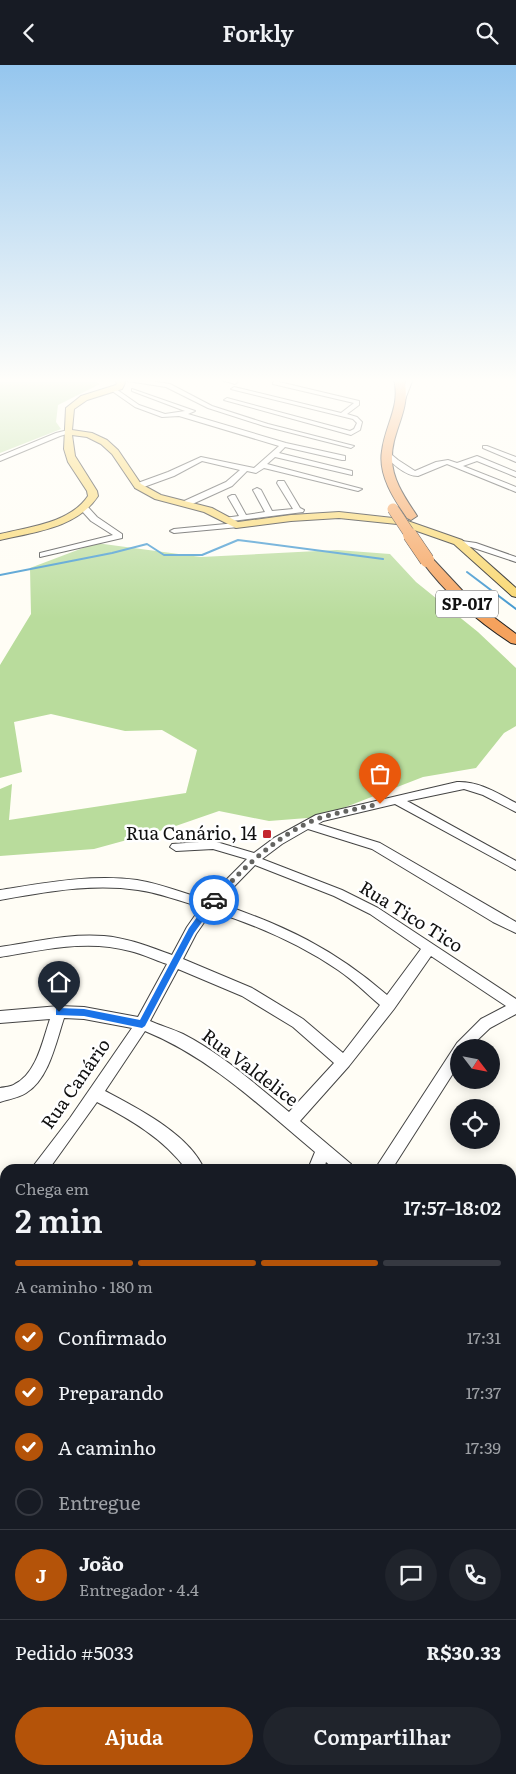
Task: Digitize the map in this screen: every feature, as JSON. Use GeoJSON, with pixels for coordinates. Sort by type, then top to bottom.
{"type":"FeatureCollection","features":[{"type":"Feature","properties":{"kind":"highway","name":"SP-017"},"geometry":{"type":"LineString","coordinates":[[387,459],[395,491],[412,516],[445,583],[482,616],[516,640]]}},
{"type":"Feature","properties":{"kind":"highway","name":"SP-017"},"geometry":{"type":"LineString","coordinates":[[391,505],[433,559],[474,595],[516,626]]}},
{"type":"Feature","properties":{"kind":"main road"},"geometry":{"type":"LineString","coordinates":[[0,537],[59,521],[84,508],[92,501],[93,493],[72,459]]}},
{"type":"Feature","properties":{"kind":"main road"},"geometry":{"type":"LineString","coordinates":[[120,459],[138,486],[158,497],[214,512],[227,520],[240,522],[339,515],[398,521],[445,536],[458,542],[516,594]]}},
{"type":"Feature","properties":{"kind":"main road"},"geometry":{"type":"LineString","coordinates":[[472,555],[488,551]]}},
{"type":"Feature","properties":{"kind":"street"},"geometry":{"type":"LineString","coordinates":[[138,486],[171,474],[201,459],[256,471],[280,480],[299,510],[270,514],[240,522],[174,531]]}},
{"type":"Feature","properties":{"kind":"street"},"geometry":{"type":"LineString","coordinates":[[256,471],[268,459]]}},
{"type":"Feature","properties":{"kind":"street"},"geometry":{"type":"LineString","coordinates":[[292,459],[349,473]]}},
{"type":"Feature","properties":{"kind":"street"},"geometry":{"type":"LineString","coordinates":[[394,459],[415,474],[443,462],[454,464],[516,490]]}},
{"type":"Feature","properties":{"kind":"street"},"geometry":{"type":"LineString","coordinates":[[454,464],[472,459]]}},
{"type":"Feature","properties":{"kind":"street"},"geometry":{"type":"LineString","coordinates":[[477,459],[516,475]]}},
{"type":"Feature","properties":{"kind":"street"},"geometry":{"type":"LineString","coordinates":[[262,465],[358,489]]}},
{"type":"Feature","properties":{"kind":"street"},"geometry":{"type":"LineString","coordinates":[[389,472],[393,468],[403,467]]}},
{"type":"Feature","properties":{"kind":"street"},"geometry":{"type":"LineString","coordinates":[[185,504],[229,484],[245,469]]}},
{"type":"Feature","properties":{"kind":"street"},"geometry":{"type":"LineString","coordinates":[[257,490],[270,514]]}},
{"type":"Feature","properties":{"kind":"street"},"geometry":{"type":"LineString","coordinates":[[232,497],[240,522]]}},
{"type":"Feature","properties":{"kind":"street"},"geometry":{"type":"LineString","coordinates":[[43,555],[119,535],[94,519],[84,508]]}},
{"type":"Feature","properties":{"kind":"street"},"geometry":{"type":"LineString","coordinates":[[458,542],[516,560]]}},
{"type":"Feature","properties":{"kind":"street","name":"Rua Canário"},"geometry":{"type":"LineString","coordinates":[[43,1164],[76,1123],[142,1024],[174,962],[210,905],[255,859],[278,841],[320,818],[461,785],[480,791],[516,808]]}},
{"type":"Feature","properties":{"kind":"street"},"geometry":{"type":"LineString","coordinates":[[396,800],[516,866]]}},
{"type":"Feature","properties":{"kind":"street"},"geometry":{"type":"LineString","coordinates":[[307,825],[376,846],[497,919],[516,928]]}},
{"type":"Feature","properties":{"kind":"street","name":"Rua Tico Tico"},"geometry":{"type":"LineString","coordinates":[[176,847],[213,845],[255,859],[354,901],[398,926],[516,1007]]}},
{"type":"Feature","properties":{"kind":"street"},"geometry":{"type":"LineString","coordinates":[[0,895],[43,887],[97,882],[130,884],[160,890],[258,922],[330,958],[389,1005]]}},
{"type":"Feature","properties":{"kind":"street"},"geometry":{"type":"LineString","coordinates":[[0,952],[78,940],[106,941],[132,946],[208,974],[272,1007],[298,1023],[344,1062]]}},
{"type":"Feature","properties":{"kind":"street"},"geometry":{"type":"LineString","coordinates":[[290,1122],[344,1062],[389,1005],[429,948]]}},
{"type":"Feature","properties":{"kind":"street"},"geometry":{"type":"LineString","coordinates":[[469,1039],[491,1018],[516,1007]]}},
{"type":"Feature","properties":{"kind":"street"},"geometry":{"type":"LineString","coordinates":[[0,1095],[22,1088],[30,1080],[40,1065],[59,1012]]}},
{"type":"Feature","properties":{"kind":"street","name":"Rua Valdelice"},"geometry":{"type":"LineString","coordinates":[[0,1017],[59,1012],[84,1013],[142,1024],[177,1038],[206,1055],[246,1085],[340,1164]]}},
{"type":"Feature","properties":{"kind":"street"},"geometry":{"type":"LineString","coordinates":[[386,1164],[450,1066]]}},
{"type":"Feature","properties":{"kind":"street"},"geometry":{"type":"LineString","coordinates":[[96,1093],[141,1118],[161,1134],[191,1164]]}},
{"type":"Feature","properties":{"kind":"street"},"geometry":{"type":"LineString","coordinates":[[318,1164],[323,1151]]}},
{"type":"Feature","properties":{"kind":"green space"},"geometry":{"type":"Polygon","coordinates":[[[96,543],[201,557],[337,550],[390,554],[416,582],[478,632],[516,668],[516,726],[504,733],[476,768],[423,777],[320,817],[269,821],[219,811],[167,829],[94,849],[0,856],[0,789],[12,784],[9,820],[186,793],[197,750],[162,730],[125,731],[51,714],[14,722],[22,772],[0,778],[0,665],[31,614],[30,568],[96,543]]]}},
{"type":"Feature","properties":{"kind":"waterway"},"geometry":{"type":"LineString","coordinates":[[0,575],[112,553],[147,544],[164,555],[202,555],[238,540],[383,559]]}},
{"type":"Feature","properties":{"kind":"waterway"},"geometry":{"type":"LineString","coordinates":[[467,572],[516,609]]}},
{"type":"Feature","properties":{"kind":"way so far"},"geometry":{"type":"LineString","coordinates":[[214,900],[253,860],[278,841],[320,818],[380,804]]}},
{"type":"Feature","properties":{"kind":"place","name":"Rua Canário, 14"},"geometry":{"type":"Point","coordinates":[267,834]}},
{"type":"Feature","properties":{"kind":"route"},"geometry":{"type":"LineString","coordinates":[[59,1012],[84,1013],[142,1024],[192,931],[214,900]]}}]}
